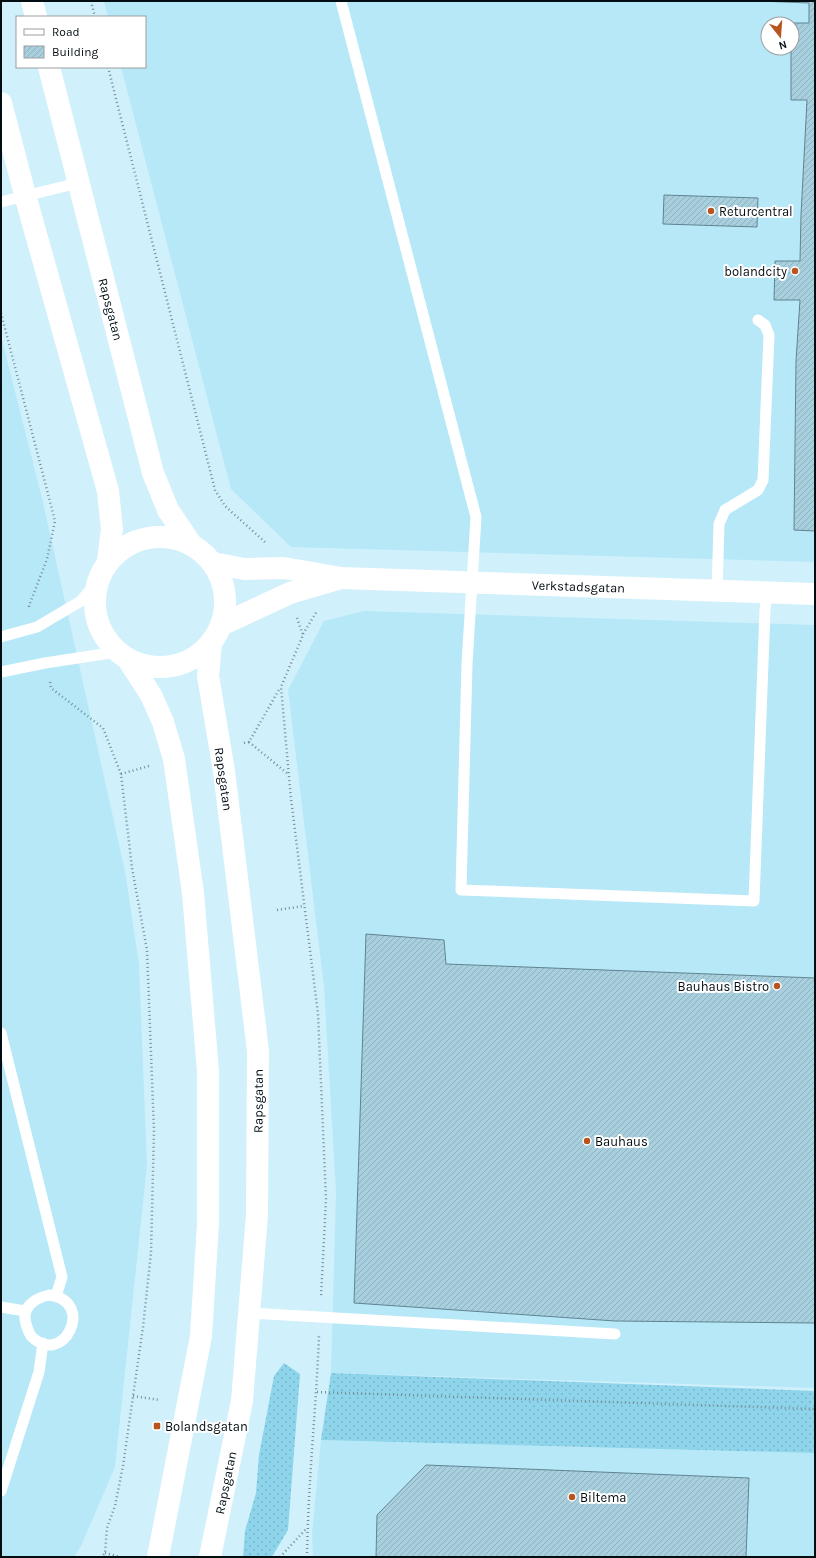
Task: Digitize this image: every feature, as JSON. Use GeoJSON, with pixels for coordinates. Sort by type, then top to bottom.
{"type":"FeatureCollection","features":[{"type":"Feature","properties":{"kind":"street"},"geometry":{"type":"LineString","coordinates":[[32,1],[36,16]]}},
{"type":"Feature","properties":{"kind":"street","name":"Rapsgatan"},"geometry":{"type":"LineString","coordinates":[[49,68],[153,473],[168,510],[191,544]]}},
{"type":"Feature","properties":{"kind":"street"},"geometry":{"type":"LineString","coordinates":[[1,103],[25,195],[108,491],[112,529],[108,561],[96,587],[94,607],[99,629],[110,646],[123,656],[152,695],[163,722],[174,759],[193,893],[208,1071],[208,1224],[201,1336],[158,1557]]}},
{"type":"Feature","properties":{"kind":"street"},"geometry":{"type":"LineString","coordinates":[[108,561],[130,543],[143,538],[171,537],[191,544],[205,554],[213,563],[223,584],[226,605],[216,634],[188,662],[159,668],[123,656]]}},
{"type":"Feature","properties":{"kind":"street","name":"Verkstadsgatan"},"geometry":{"type":"LineString","coordinates":[[213,563],[244,568],[284,568],[341,578],[815,594]]}},
{"type":"Feature","properties":{"kind":"street","name":"Verkstadsgatan"},"geometry":{"type":"LineString","coordinates":[[216,634],[290,593],[341,578]]}},
{"type":"Feature","properties":{"kind":"street","name":"Rapsgatan"},"geometry":{"type":"LineString","coordinates":[[210,1557],[242,1401],[257,1216],[258,1051],[224,771],[208,676],[216,634]]}},
{"type":"Feature","properties":{"kind":"lane"},"geometry":{"type":"LineString","coordinates":[[341,1],[476,517],[467,664],[461,890],[754,901],[765,610],[767,593]]}},
{"type":"Feature","properties":{"kind":"lane"},"geometry":{"type":"LineString","coordinates":[[1,202],[78,183]]}},
{"type":"Feature","properties":{"kind":"lane"},"geometry":{"type":"LineString","coordinates":[[717,591],[719,524],[725,510],[758,490],[763,480],[769,335],[765,325],[758,320]]}},
{"type":"Feature","properties":{"kind":"lane"},"geometry":{"type":"LineString","coordinates":[[1,636],[37,627],[81,601],[98,580]]}},
{"type":"Feature","properties":{"kind":"lane"},"geometry":{"type":"LineString","coordinates":[[1,672],[45,663],[123,656]]}},
{"type":"Feature","properties":{"kind":"lane"},"geometry":{"type":"LineString","coordinates":[[1,1034],[62,1277],[56,1296]]}},
{"type":"Feature","properties":{"kind":"lane"},"geometry":{"type":"LineString","coordinates":[[49,1295],[56,1296],[62,1299],[71,1308],[73,1322],[70,1331],[64,1339],[51,1344],[37,1341],[30,1334],[25,1322],[25,1311],[32,1302],[39,1297],[49,1295]]}},
{"type":"Feature","properties":{"kind":"lane"},"geometry":{"type":"LineString","coordinates":[[1,1307],[25,1311]]}},
{"type":"Feature","properties":{"kind":"lane"},"geometry":{"type":"LineString","coordinates":[[249,1312],[615,1334]]}},
{"type":"Feature","properties":{"kind":"lane"},"geometry":{"type":"LineString","coordinates":[[1,1491],[39,1372],[43,1343]]}},
{"type":"Feature","properties":{"kind":"path"},"geometry":{"type":"LineString","coordinates":[[91,1],[95,16]]}},
{"type":"Feature","properties":{"kind":"path"},"geometry":{"type":"LineString","coordinates":[[108,68],[215,490],[225,506],[276,551],[284,568]]}},
{"type":"Feature","properties":{"kind":"path"},"geometry":{"type":"LineString","coordinates":[[1,313],[55,521],[47,559],[29,606],[37,627]]}},
{"type":"Feature","properties":{"kind":"path"},"geometry":{"type":"LineString","coordinates":[[290,593],[302,635],[281,687],[289,774],[318,1014],[326,1199],[317,1392],[307,1527],[307,1557]]}},
{"type":"Feature","properties":{"kind":"path"},"geometry":{"type":"LineString","coordinates":[[45,663],[51,688],[103,728],[121,774],[132,868],[147,950],[154,1131],[151,1253],[143,1327],[123,1466],[115,1506],[107,1528],[105,1553],[101,1557]]}},
{"type":"Feature","properties":{"kind":"path"},"geometry":{"type":"LineString","coordinates":[[249,742],[289,774]]}},
{"type":"Feature","properties":{"kind":"path"},"geometry":{"type":"LineString","coordinates":[[277,910],[304,906]]}},
{"type":"Feature","properties":{"kind":"path"},"geometry":{"type":"LineString","coordinates":[[317,1392],[815,1410]]}},
{"type":"Feature","properties":{"kind":"path"},"geometry":{"type":"LineString","coordinates":[[133,1396],[160,1400]]}},
{"type":"Feature","properties":{"kind":"path"},"geometry":{"type":"LineString","coordinates":[[280,1557],[307,1527]]}},
{"type":"Feature","properties":{"kind":"path"},"geometry":{"type":"LineString","coordinates":[[105,1553],[120,1557]]}},
{"type":"Feature","properties":{"kind":"shaded area"},"geometry":{"type":"Polygon","coordinates":[[[104,1],[815,1],[815,562],[291,547],[231,489],[121,68],[146,68],[146,16],[108,16],[104,1]]]}},
{"type":"Feature","properties":{"kind":"shaded area"},"geometry":{"type":"Polygon","coordinates":[[[1,336],[42,498],[125,871],[139,964],[147,1165],[115,1467],[81,1546],[74,1557],[1,1557],[1,336]]]}},
{"type":"Feature","properties":{"kind":"shaded area"},"geometry":{"type":"Polygon","coordinates":[[[364,611],[815,625],[815,1388],[331,1373],[336,1192],[324,987],[288,690],[324,621],[364,611]]]}},
{"type":"Feature","properties":{"kind":"shaded area"},"geometry":{"type":"Polygon","coordinates":[[[284,1363],[300,1374],[288,1530],[273,1555],[269,1557],[243,1557],[245,1531],[256,1493],[259,1455],[274,1376],[284,1363]]]}},
{"type":"Feature","properties":{"kind":"shaded area"},"geometry":{"type":"Polygon","coordinates":[[[331,1373],[815,1391],[815,1453],[321,1440],[331,1373]]]}},
{"type":"Feature","properties":{"kind":"shaded area"},"geometry":{"type":"Polygon","coordinates":[[[321,1440],[815,1453],[815,1557],[313,1557],[312,1533],[321,1440]]]}},
{"type":"Feature","properties":{"kind":"building","name":"bolandcity"},"geometry":{"type":"Polygon","coordinates":[[[758,1],[815,1],[815,531],[794,530],[796,361],[800,300],[774,300],[775,261],[800,261],[807,100],[791,100],[791,56],[800,56],[800,23],[809,23],[809,3],[758,1]]]}},
{"type":"Feature","properties":{"kind":"building","name":"Returcentral"},"geometry":{"type":"Polygon","coordinates":[[[664,195],[758,198],[757,227],[663,224],[664,195]]]}},
{"type":"Feature","properties":{"kind":"building","name":"Bauhaus"},"geometry":{"type":"Polygon","coordinates":[[[366,934],[444,940],[446,964],[815,978],[815,1323],[615,1321],[354,1303],[366,934]]]}},
{"type":"Feature","properties":{"kind":"building","name":"Biltema"},"geometry":{"type":"Polygon","coordinates":[[[426,1465],[749,1478],[746,1557],[376,1557],[377,1515],[426,1465]]]}},
{"type":"Feature","properties":{"kind":"place","name":"Returcentral"},"geometry":{"type":"Point","coordinates":[711,211]}},
{"type":"Feature","properties":{"kind":"place","name":"bolandcity"},"geometry":{"type":"Point","coordinates":[795,271]}},
{"type":"Feature","properties":{"kind":"place","name":"Bauhaus Bistro"},"geometry":{"type":"Point","coordinates":[777,986]}},
{"type":"Feature","properties":{"kind":"place","name":"Bauhaus"},"geometry":{"type":"Point","coordinates":[587,1141]}},
{"type":"Feature","properties":{"kind":"place","name":"Bolandsgatan"},"geometry":{"type":"Point","coordinates":[157,1426]}},
{"type":"Feature","properties":{"kind":"place","name":"Biltema"},"geometry":{"type":"Point","coordinates":[572,1497]}}]}
